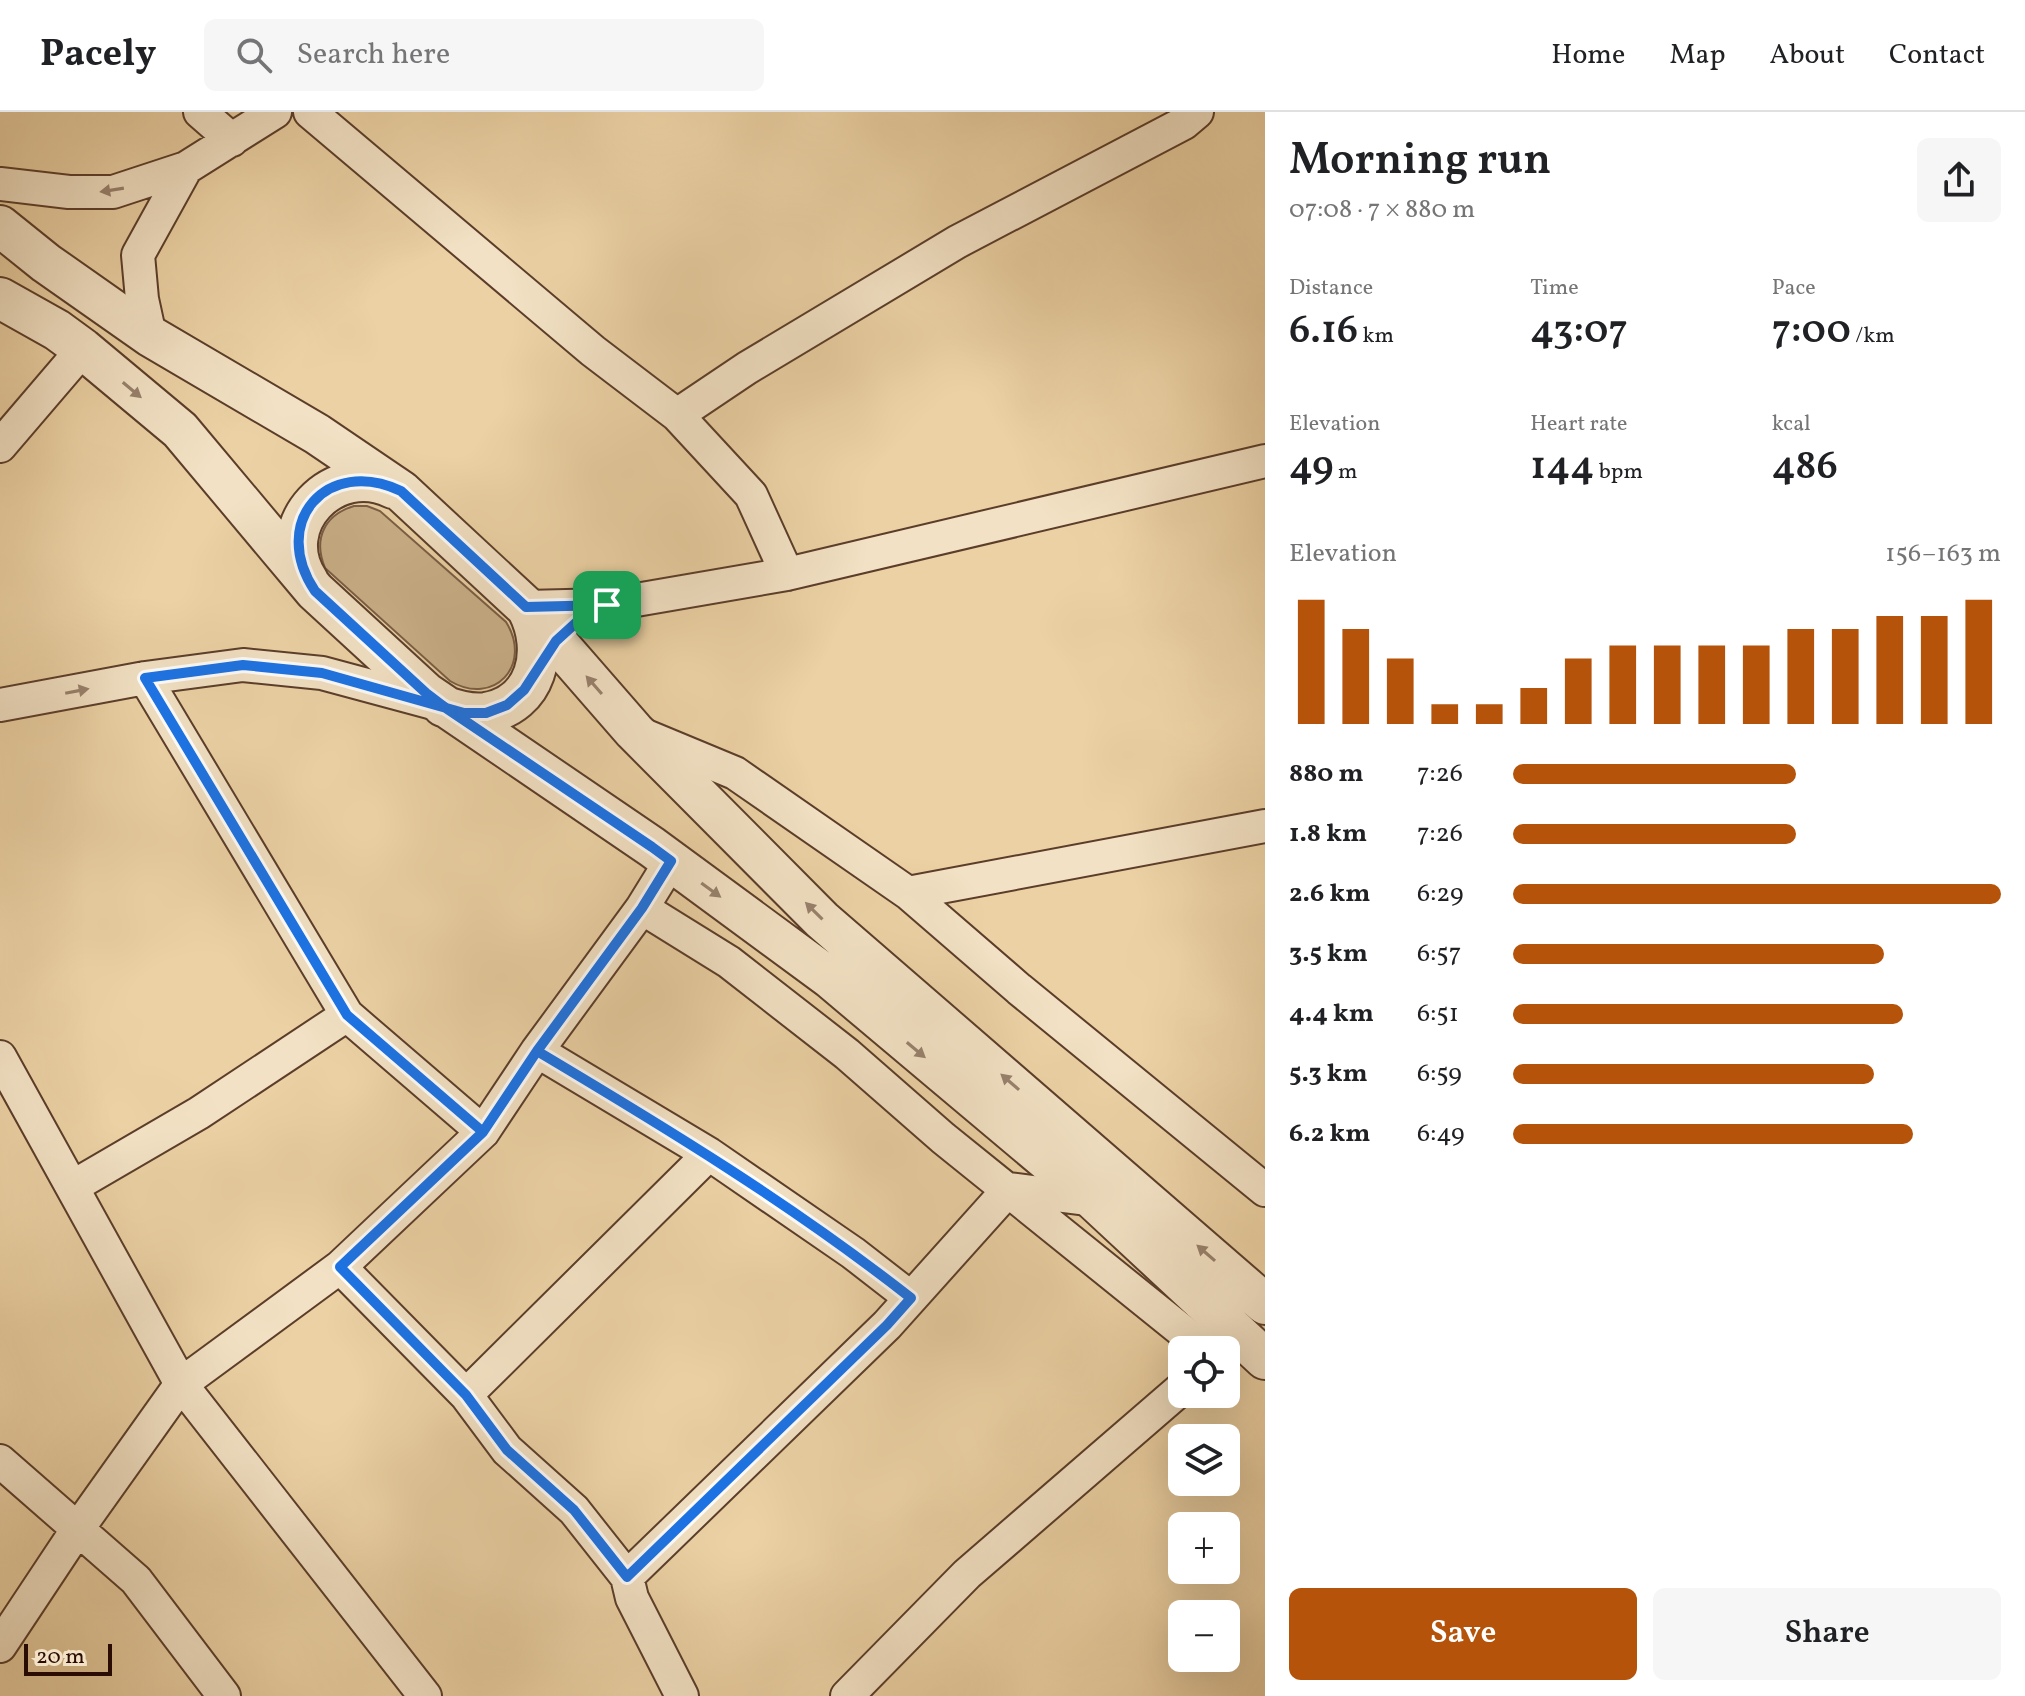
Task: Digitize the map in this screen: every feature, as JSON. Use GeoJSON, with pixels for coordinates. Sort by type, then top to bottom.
{"type":"FeatureCollection","features":[{"type":"Feature","properties":{"kind":"street"},"geometry":{"type":"LineString","coordinates":[[200,112],[232,140]]}},
{"type":"Feature","properties":{"kind":"street"},"geometry":{"type":"LineString","coordinates":[[0,184],[69,192],[113,192],[186,168],[275,112]]}},
{"type":"Feature","properties":{"kind":"street"},"geometry":{"type":"LineString","coordinates":[[310,112],[593,351],[677,415],[751,495],[787,574]]}},
{"type":"Feature","properties":{"kind":"street"},"geometry":{"type":"LineString","coordinates":[[677,415],[756,363],[957,242],[1184,123],[1197,112]]}},
{"type":"Feature","properties":{"kind":"street"},"geometry":{"type":"LineString","coordinates":[[150,336],[142,299],[138,255],[186,168]]}},
{"type":"Feature","properties":{"kind":"street"},"geometry":{"type":"LineString","coordinates":[[0,226],[46,263],[150,336],[317,434],[401,491],[526,607],[546,656],[634,731],[822,920],[1265,1304]]}},
{"type":"Feature","properties":{"kind":"street"},"geometry":{"type":"LineString","coordinates":[[0,298],[57,330],[83,349],[180,430],[315,591],[443,706],[671,861],[830,978],[1094,1200],[1222,1336]]}},
{"type":"Feature","properties":{"kind":"street"},"geometry":{"type":"LineString","coordinates":[[0,446],[83,349]]}},
{"type":"Feature","properties":{"kind":"street"},"geometry":{"type":"LineString","coordinates":[[526,607],[607,605],[787,574],[1265,461]]}},
{"type":"Feature","properties":{"kind":"street"},"geometry":{"type":"LineString","coordinates":[[315,591],[303,573],[298,552],[299,531],[307,510],[321,494],[340,484],[361,479],[382,482],[401,491]]}},
{"type":"Feature","properties":{"kind":"street"},"geometry":{"type":"LineString","coordinates":[[0,705],[145,678],[243,665],[322,673],[464,713],[486,713],[516,698],[546,656],[579,620],[607,605]]}},
{"type":"Feature","properties":{"kind":"street"},"geometry":{"type":"LineString","coordinates":[[145,678],[347,1015],[483,1132]]}},
{"type":"Feature","properties":{"kind":"street"},"geometry":{"type":"LineString","coordinates":[[634,731],[735,773],[908,893],[1019,989],[1265,1190]]}},
{"type":"Feature","properties":{"kind":"street"},"geometry":{"type":"LineString","coordinates":[[908,893],[1265,826]]}},
{"type":"Feature","properties":{"kind":"street"},"geometry":{"type":"LineString","coordinates":[[0,1646],[77,1530],[181,1384],[340,1267],[483,1132],[537,1051],[642,908],[671,861]]}},
{"type":"Feature","properties":{"kind":"street"},"geometry":{"type":"LineString","coordinates":[[642,908],[729,962],[847,1054],[943,1138],[1009,1189],[1215,1336]]}},
{"type":"Feature","properties":{"kind":"street"},"geometry":{"type":"LineString","coordinates":[[72,1187],[199,1113],[347,1015]]}},
{"type":"Feature","properties":{"kind":"street"},"geometry":{"type":"LineString","coordinates":[[537,1051],[709,1154],[840,1244],[911,1298]]}},
{"type":"Feature","properties":{"kind":"street"},"geometry":{"type":"LineString","coordinates":[[0,1057],[181,1384],[425,1696]]}},
{"type":"Feature","properties":{"kind":"street"},"geometry":{"type":"LineString","coordinates":[[466,1395],[709,1154]]}},
{"type":"Feature","properties":{"kind":"street"},"geometry":{"type":"LineString","coordinates":[[1009,1189],[1094,1200]]}},
{"type":"Feature","properties":{"kind":"street"},"geometry":{"type":"LineString","coordinates":[[627,1577],[887,1325],[1009,1189]]}},
{"type":"Feature","properties":{"kind":"street"},"geometry":{"type":"LineString","coordinates":[[340,1267],[466,1395],[507,1450],[574,1510],[627,1577],[632,1598],[682,1696]]}},
{"type":"Feature","properties":{"kind":"street"},"geometry":{"type":"LineString","coordinates":[[847,1696],[967,1574],[1168,1400]]}},
{"type":"Feature","properties":{"kind":"street"},"geometry":{"type":"LineString","coordinates":[[0,1461],[136,1580],[224,1696]]}},
{"type":"Feature","properties":{"kind":"shaded area"},"geometry":{"type":"Polygon","coordinates":[[[354,506],[367,506],[380,511],[506,622],[515,653],[505,677],[481,689],[466,688],[450,681],[325,568],[320,547],[324,530],[335,515],[354,506]]]}},
{"type":"Feature","properties":{"kind":"route"},"geometry":{"type":"LineString","coordinates":[[607,605],[526,607],[401,491],[382,482],[361,479],[340,484],[321,494],[307,510],[299,531],[298,552],[303,573],[315,591],[426,693],[443,706],[671,861],[642,908],[603,958],[537,1051],[483,1132],[340,1267],[466,1395],[507,1450],[574,1510],[627,1577],[887,1325],[911,1298],[853,1253],[709,1154],[537,1051],[483,1132],[347,1015],[145,678],[243,665],[322,673],[443,706],[464,713],[486,713],[507,705],[524,690],[556,641],[579,620],[607,605]]}}]}
